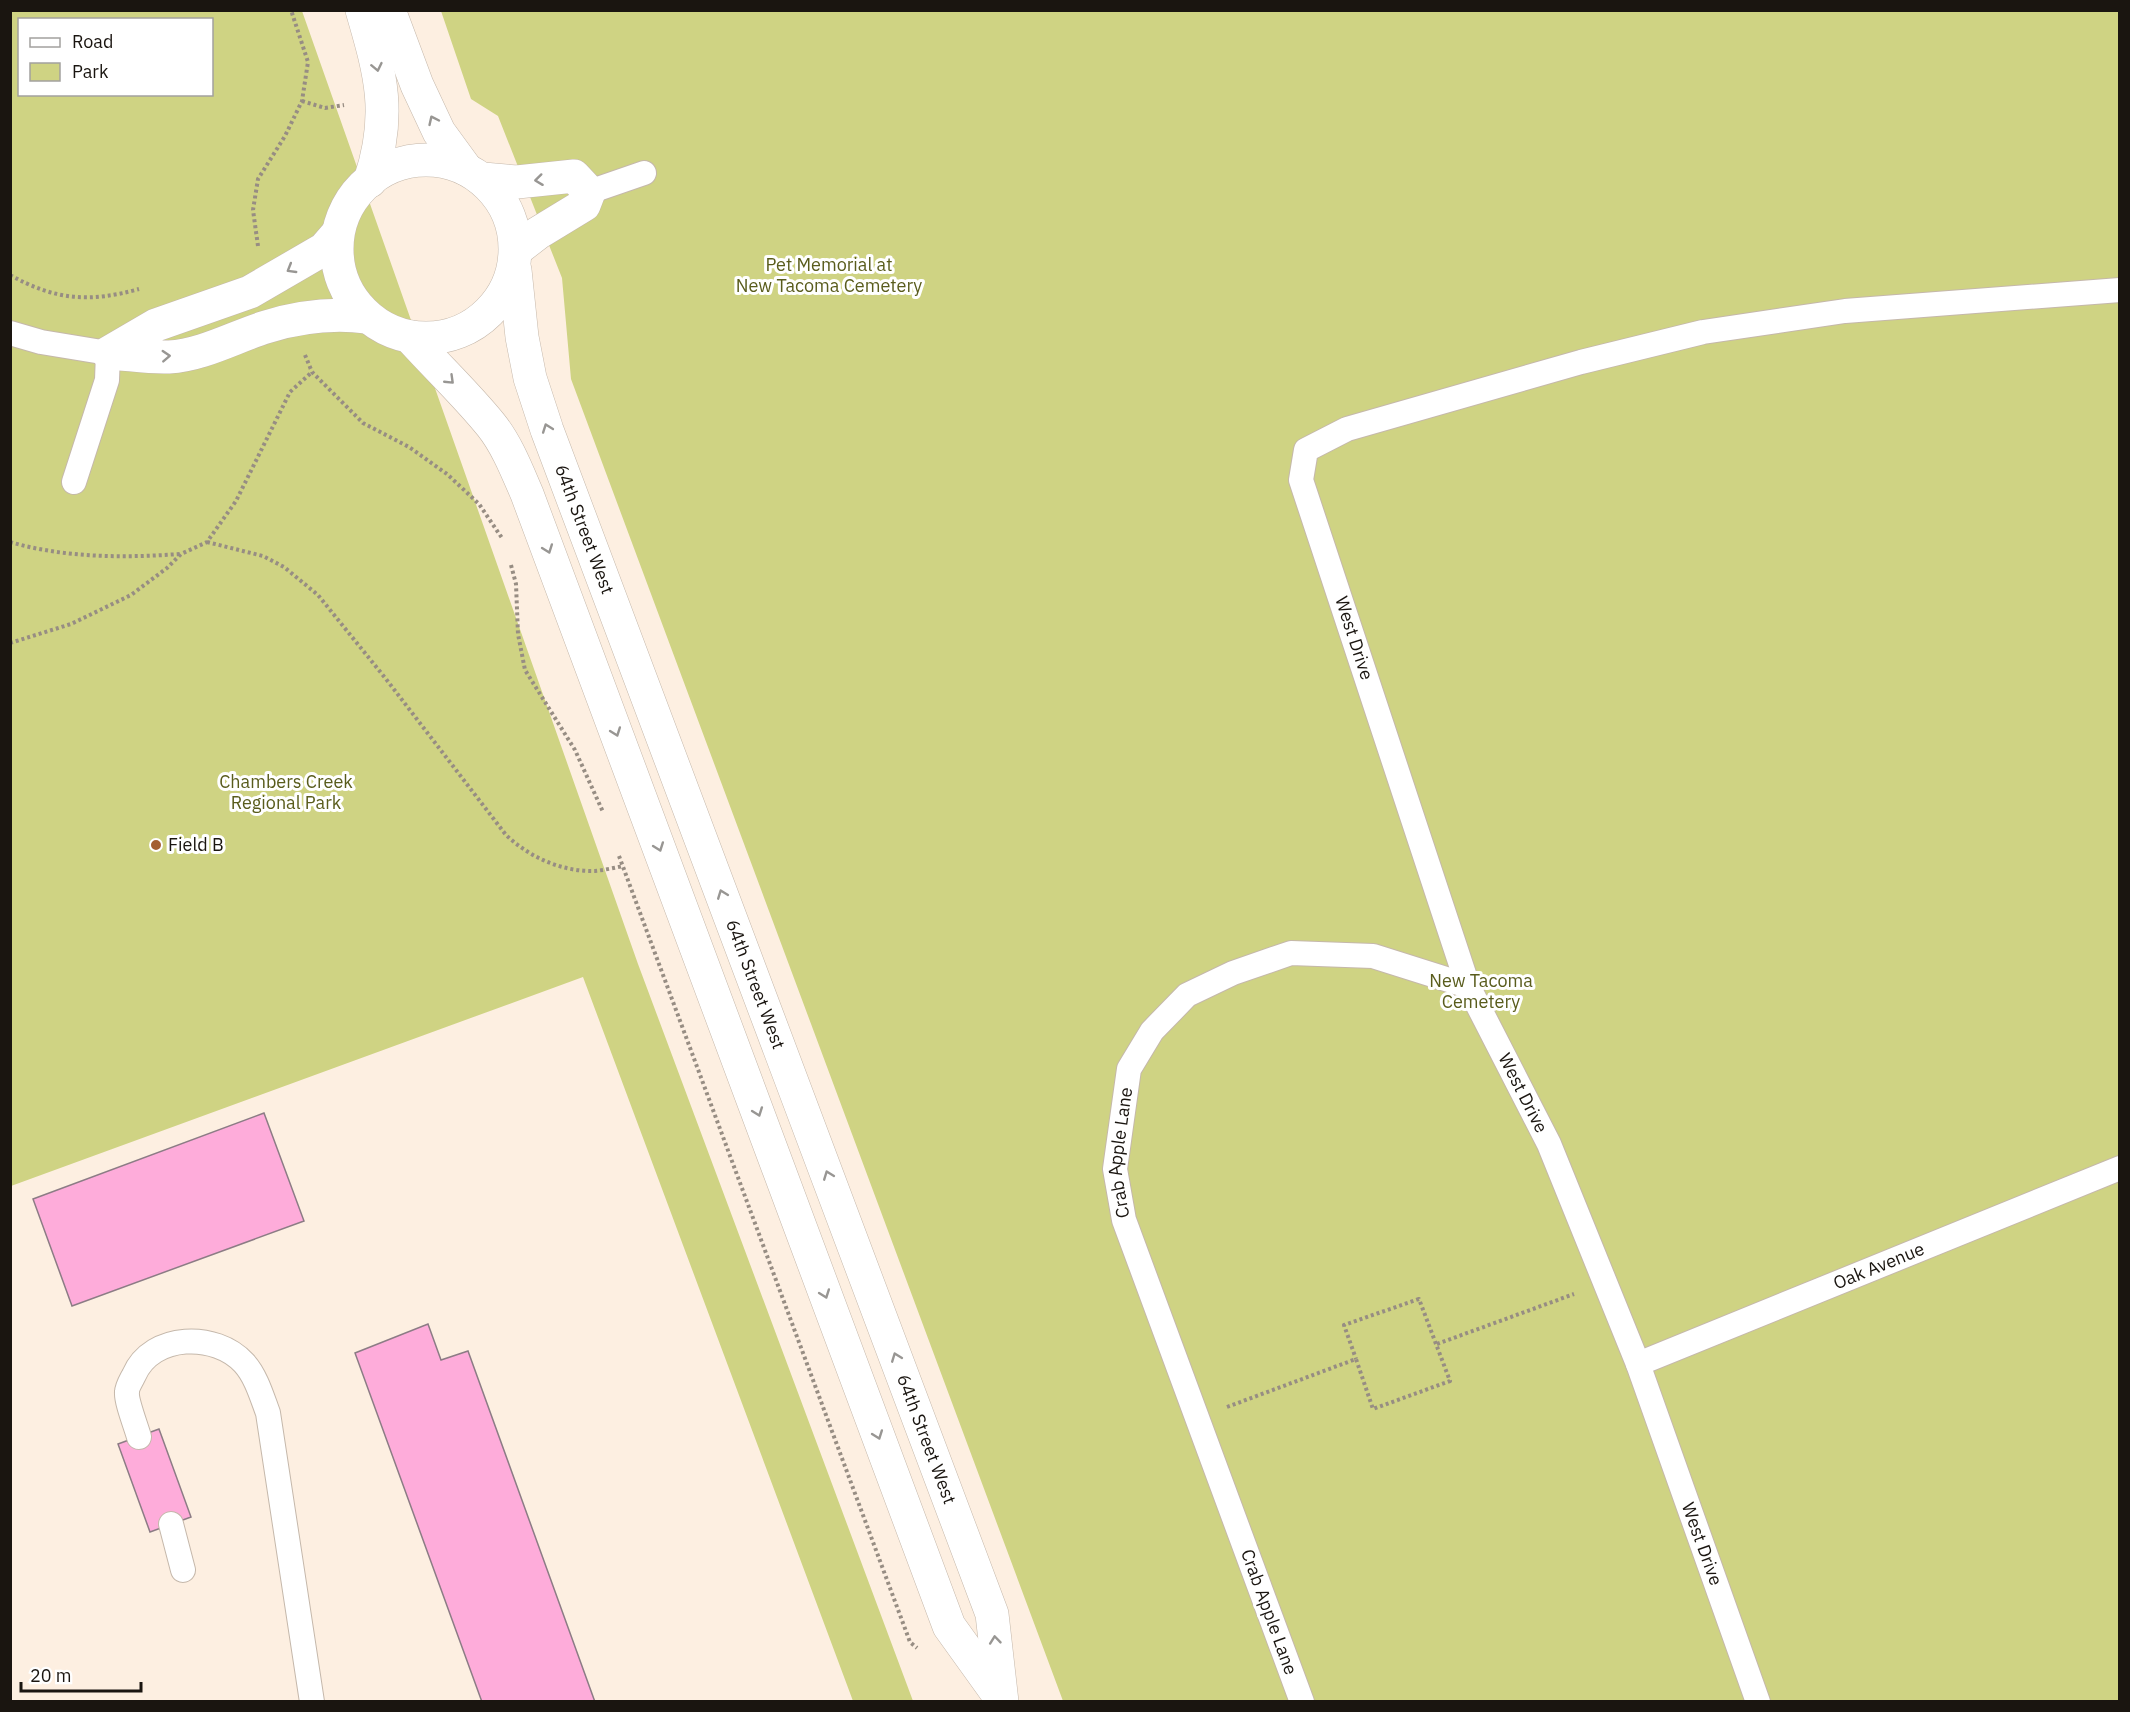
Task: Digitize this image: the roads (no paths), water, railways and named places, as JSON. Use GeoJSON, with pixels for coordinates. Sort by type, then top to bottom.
{"type":"FeatureCollection","features":[{"type":"Feature","properties":{"kind":"street"},"geometry":{"type":"LineString","coordinates":[[362,10],[374,52],[382,98],[383,119],[379,155],[370,181]]}},
{"type":"Feature","properties":{"kind":"street"},"geometry":{"type":"LineString","coordinates":[[389,10],[417,85],[439,132],[474,174],[504,203],[513,227],[516,260]]}},
{"type":"Feature","properties":{"kind":"street"},"geometry":{"type":"LineString","coordinates":[[428,159],[474,174],[517,182],[574,176],[589,192],[584,205],[538,233],[516,260],[494,308],[470,328],[450,336],[410,337],[394,333],[368,317],[352,299],[340,275],[336,253],[337,234],[343,216],[375,175],[400,163],[428,159]]}},
{"type":"Feature","properties":{"kind":"street"},"geometry":{"type":"LineString","coordinates":[[108,353],[156,325],[250,292],[324,249],[337,234]]}},
{"type":"Feature","properties":{"kind":"street","name":"64th Street West"},"geometry":{"type":"LineString","coordinates":[[516,260],[522,338],[530,378],[547,430],[992,1614],[1002,1700]]}},
{"type":"Feature","properties":{"kind":"street"},"geometry":{"type":"LineString","coordinates":[[108,353],[169,357],[215,347],[266,327],[292,321],[344,315],[368,317]]}},
{"type":"Feature","properties":{"kind":"street","name":"64th Street West"},"geometry":{"type":"LineString","coordinates":[[410,337],[466,395],[492,426],[509,454],[527,494],[949,1626],[1002,1700]]}},
{"type":"Feature","properties":{"kind":"lane"},"geometry":{"type":"LineString","coordinates":[[589,192],[644,173]]}},
{"type":"Feature","properties":{"kind":"lane","name":"West Drive"},"geometry":{"type":"LineString","coordinates":[[1758,1701],[1638,1364],[1549,1144],[1468,986],[1301,480],[1306,450],[1347,429],[1581,362],[1703,332],[1845,311],[2120,290]]}},
{"type":"Feature","properties":{"kind":"lane"},"geometry":{"type":"LineString","coordinates":[[10,333],[41,342],[108,353],[108,380],[74,482]]}},
{"type":"Feature","properties":{"kind":"lane","name":"Crab Apple Lane"},"geometry":{"type":"LineString","coordinates":[[1302,1701],[1124,1220],[1116,1169],[1130,1069],[1152,1031],[1187,995],[1233,973],[1291,953],[1373,956],[1468,986]]}},
{"type":"Feature","properties":{"kind":"lane","name":"Oak Avenue"},"geometry":{"type":"LineString","coordinates":[[1638,1364],[2120,1168]]}},
{"type":"Feature","properties":{"kind":"lane"},"geometry":{"type":"LineString","coordinates":[[139,1437],[127,1391],[137,1368],[154,1350],[177,1341],[200,1342],[228,1350],[244,1363],[259,1388],[268,1413],[312,1701]]}},
{"type":"Feature","properties":{"kind":"lane"},"geometry":{"type":"LineString","coordinates":[[171,1524],[183,1570]]}},
{"type":"Feature","properties":{"kind":"place","name":"Field B"},"geometry":{"type":"Point","coordinates":[156,845]}},
{"type":"Feature","properties":{"kind":"park label","name":"Pet Memorial at New Tacoma Cemetery"},"geometry":{"type":"Point","coordinates":[829,275]}},
{"type":"Feature","properties":{"kind":"park label","name":"Chambers Creek Regional Park"},"geometry":{"type":"Point","coordinates":[286,792]}},
{"type":"Feature","properties":{"kind":"park label","name":"New Tacoma Cemetery"},"geometry":{"type":"Point","coordinates":[1481,991]}}]}
